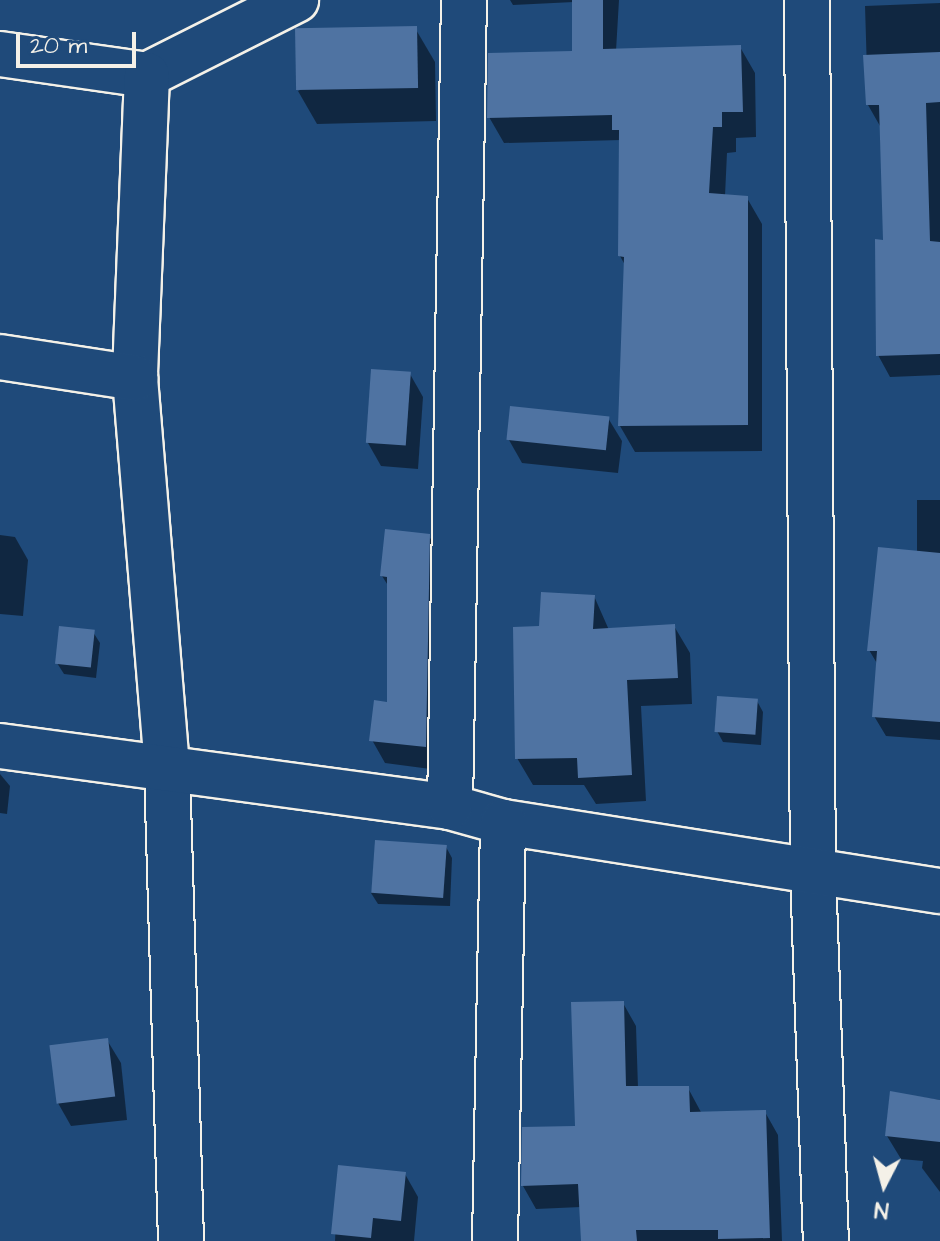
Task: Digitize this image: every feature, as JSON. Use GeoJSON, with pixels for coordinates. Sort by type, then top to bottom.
{"type":"FeatureCollection","features":[{"type":"Feature","properties":{"kind":"street"},"geometry":{"type":"LineString","coordinates":[[0,54],[147,75],[296,0]]}},
{"type":"Feature","properties":{"kind":"street"},"geometry":{"type":"LineString","coordinates":[[450,807],[464,0]]}},
{"type":"Feature","properties":{"kind":"street"},"geometry":{"type":"LineString","coordinates":[[807,0],[813,872],[826,1241]]}},
{"type":"Feature","properties":{"kind":"street"},"geometry":{"type":"LineString","coordinates":[[147,75],[135,378],[167,769],[181,1241]]}},
{"type":"Feature","properties":{"kind":"street"},"geometry":{"type":"LineString","coordinates":[[0,357],[135,378]]}},
{"type":"Feature","properties":{"kind":"street"},"geometry":{"type":"LineString","coordinates":[[0,746],[450,807],[503,822],[940,891]]}},
{"type":"Feature","properties":{"kind":"street"},"geometry":{"type":"LineString","coordinates":[[495,1241],[503,822]]}},
{"type":"Feature","properties":{"kind":"building"},"geometry":{"type":"Polygon","coordinates":[[[572,0],[603,0],[603,49],[741,45],[743,112],[722,112],[722,127],[713,127],[709,193],[748,196],[748,425],[618,426],[624,257],[618,256],[619,130],[612,130],[612,115],[487,118],[488,53],[572,51],[572,0]]]}},
{"type":"Feature","properties":{"kind":"building"},"geometry":{"type":"Polygon","coordinates":[[[417,26],[418,88],[296,90],[295,28],[417,26]]]}},
{"type":"Feature","properties":{"kind":"building"},"geometry":{"type":"Polygon","coordinates":[[[940,52],[940,102],[926,103],[930,241],[940,242],[940,354],[876,356],[875,239],[883,240],[879,105],[866,105],[863,55],[940,52]]]}},
{"type":"Feature","properties":{"kind":"building"},"geometry":{"type":"Polygon","coordinates":[[[371,369],[411,372],[406,446],[366,443],[371,369]]]}},
{"type":"Feature","properties":{"kind":"building"},"geometry":{"type":"Polygon","coordinates":[[[510,406],[609,416],[606,450],[506,440],[510,406]]]}},
{"type":"Feature","properties":{"kind":"building"},"geometry":{"type":"Polygon","coordinates":[[[385,529],[430,534],[426,747],[369,741],[374,700],[387,702],[387,577],[380,576],[385,529]]]}},
{"type":"Feature","properties":{"kind":"building"},"geometry":{"type":"Polygon","coordinates":[[[878,547],[940,553],[940,722],[872,717],[877,651],[867,651],[878,547]]]}},
{"type":"Feature","properties":{"kind":"building"},"geometry":{"type":"Polygon","coordinates":[[[541,592],[595,595],[593,629],[675,624],[678,678],[627,680],[632,775],[578,778],[577,758],[515,759],[513,627],[539,626],[541,592]]]}},
{"type":"Feature","properties":{"kind":"building"},"geometry":{"type":"Polygon","coordinates":[[[59,626],[95,630],[91,668],[55,664],[59,626]]]}},
{"type":"Feature","properties":{"kind":"building"},"geometry":{"type":"Polygon","coordinates":[[[717,696],[758,699],[755,735],[714,732],[717,696]]]}},
{"type":"Feature","properties":{"kind":"building"},"geometry":{"type":"Polygon","coordinates":[[[375,840],[447,845],[443,898],[371,893],[375,840]]]}},
{"type":"Feature","properties":{"kind":"building"},"geometry":{"type":"Polygon","coordinates":[[[624,1001],[626,1086],[689,1086],[690,1112],[766,1110],[770,1238],[718,1239],[718,1230],[636,1230],[637,1241],[581,1241],[578,1184],[521,1186],[522,1127],[575,1126],[571,1002],[624,1001]]]}},
{"type":"Feature","properties":{"kind":"building"},"geometry":{"type":"Polygon","coordinates":[[[108,1038],[115,1097],[57,1104],[49,1045],[108,1038]]]}},
{"type":"Feature","properties":{"kind":"building"},"geometry":{"type":"Polygon","coordinates":[[[890,1091],[940,1100],[940,1142],[885,1136],[890,1091]]]}},
{"type":"Feature","properties":{"kind":"building"},"geometry":{"type":"Polygon","coordinates":[[[338,1165],[406,1172],[401,1221],[373,1218],[371,1238],[331,1234],[338,1165]]]}}]}
